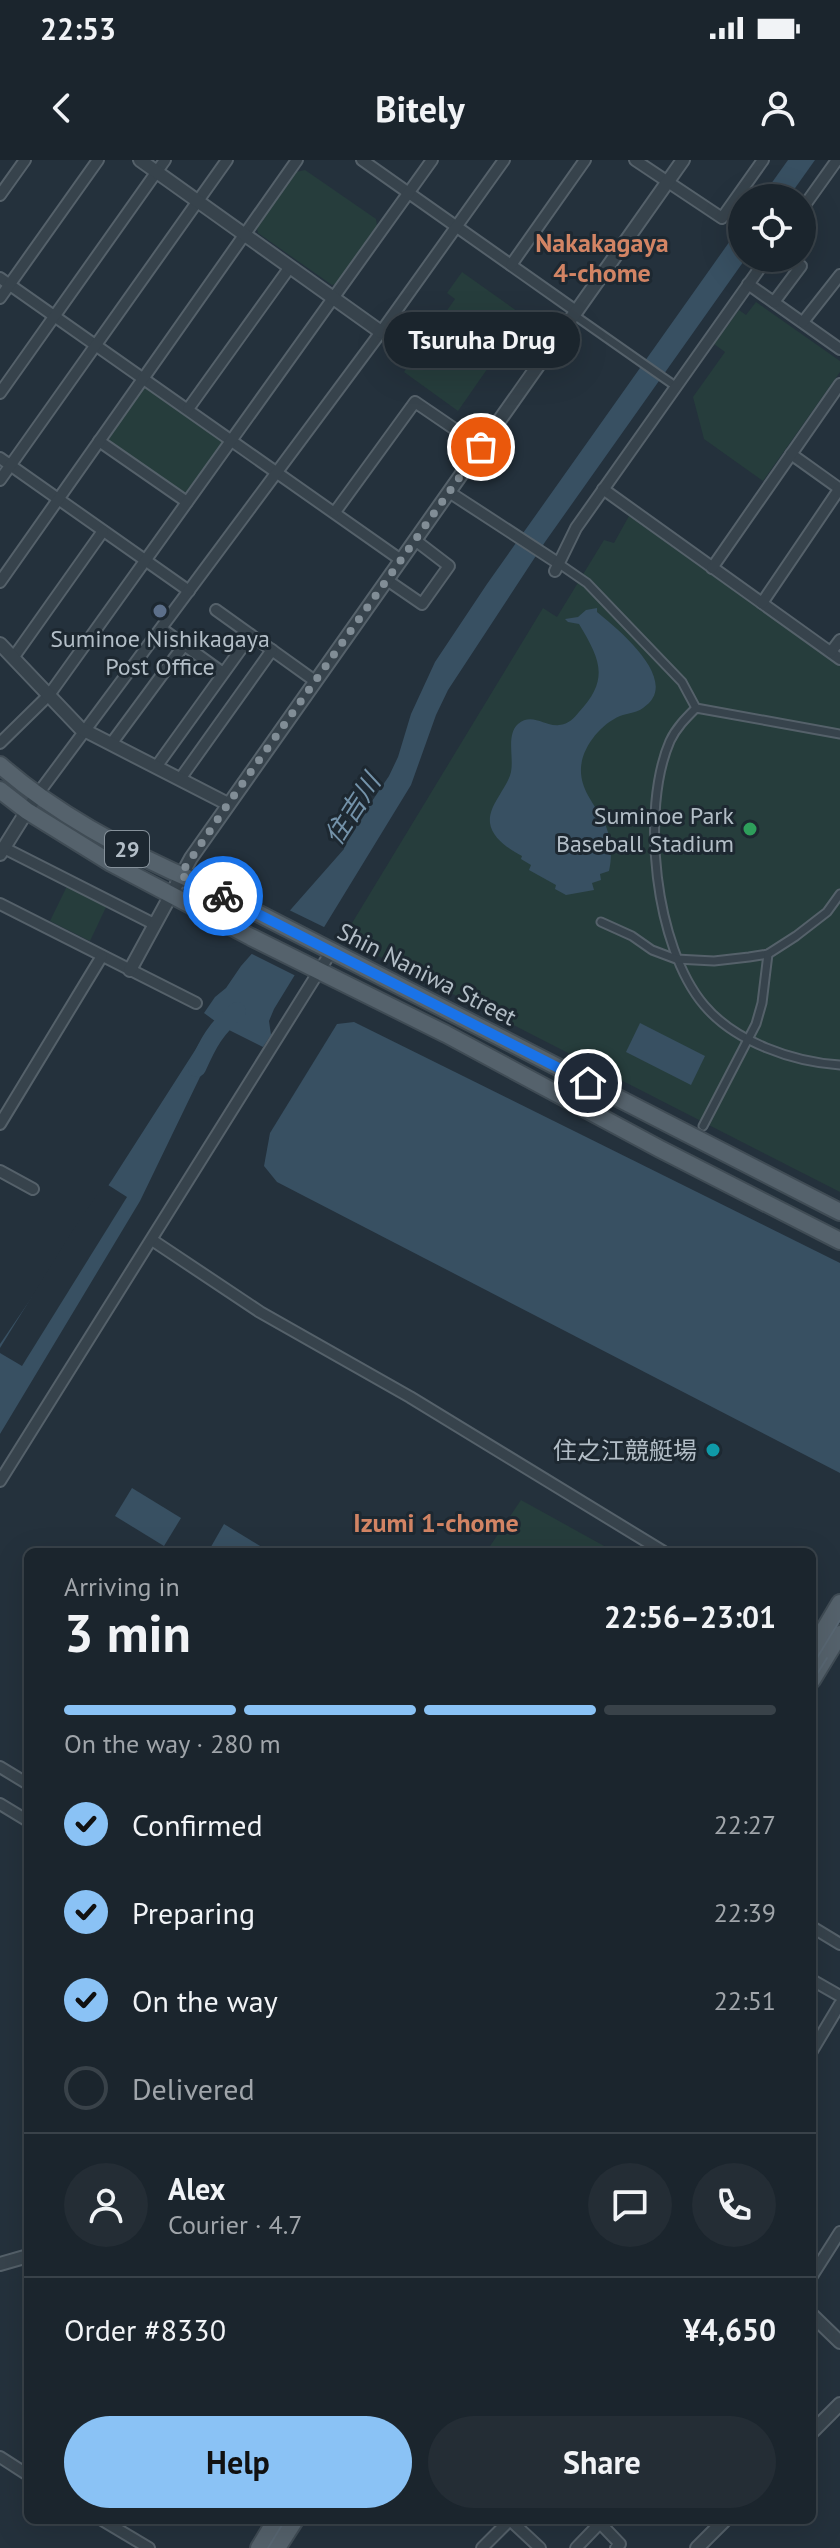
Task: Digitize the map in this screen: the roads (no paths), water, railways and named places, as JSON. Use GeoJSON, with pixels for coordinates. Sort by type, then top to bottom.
{"type":"FeatureCollection","features":[{"type":"Feature","properties":{"kind":"main road","name":"Shin Naniwa Street"},"geometry":{"type":"LineString","coordinates":[[0,765],[37,795],[123,846],[840,1212]]}},
{"type":"Feature","properties":{"kind":"main road","name":"Shin Naniwa Street"},"geometry":{"type":"LineString","coordinates":[[0,790],[27,811],[111,863],[446,1034],[840,1241]]}},
{"type":"Feature","properties":{"kind":"main road"},"geometry":{"type":"LineString","coordinates":[[816,1641],[840,1603]]}},
{"type":"Feature","properties":{"kind":"main road"},"geometry":{"type":"LineString","coordinates":[[816,1673],[840,1634]]}},
{"type":"Feature","properties":{"kind":"main road"},"geometry":{"type":"LineString","coordinates":[[259,2548],[274,2524]]}},
{"type":"Feature","properties":{"kind":"main road"},"geometry":{"type":"LineString","coordinates":[[277,2548],[292,2524]]}},
{"type":"Feature","properties":{"kind":"street"},"geometry":{"type":"LineString","coordinates":[[0,195],[25,160]]}},
{"type":"Feature","properties":{"kind":"street"},"geometry":{"type":"LineString","coordinates":[[0,298],[5,281],[98,160]]}},
{"type":"Feature","properties":{"kind":"street"},"geometry":{"type":"LineString","coordinates":[[140,160],[381,332]]}},
{"type":"Feature","properties":{"kind":"street"},"geometry":{"type":"LineString","coordinates":[[0,393],[165,160]]}},
{"type":"Feature","properties":{"kind":"street"},"geometry":{"type":"LineString","coordinates":[[0,480],[227,160]]}},
{"type":"Feature","properties":{"kind":"street"},"geometry":{"type":"LineString","coordinates":[[0,582],[297,160]]}},
{"type":"Feature","properties":{"kind":"street"},"geometry":{"type":"LineString","coordinates":[[363,160],[669,382]]}},
{"type":"Feature","properties":{"kind":"street"},"geometry":{"type":"LineString","coordinates":[[0,743],[49,695],[432,160]]}},
{"type":"Feature","properties":{"kind":"street"},"geometry":{"type":"LineString","coordinates":[[154,924],[2,851],[37,795],[381,332],[504,160]]}},
{"type":"Feature","properties":{"kind":"street"},"geometry":{"type":"LineString","coordinates":[[511,265],[585,160]]}},
{"type":"Feature","properties":{"kind":"street"},"geometry":{"type":"LineString","coordinates":[[635,160],[722,218],[763,160]]}},
{"type":"Feature","properties":{"kind":"street"},"geometry":{"type":"LineString","coordinates":[[130,970],[180,875],[228,804],[683,160]]}},
{"type":"Feature","properties":{"kind":"street"},"geometry":{"type":"LineString","coordinates":[[816,189],[837,160]]}},
{"type":"Feature","properties":{"kind":"street"},"geometry":{"type":"LineString","coordinates":[[188,409],[290,267]]}},
{"type":"Feature","properties":{"kind":"street"},"geometry":{"type":"LineString","coordinates":[[556,565],[576,528],[757,272]]}},
{"type":"Feature","properties":{"kind":"street"},"geometry":{"type":"LineString","coordinates":[[774,302],[796,272]]}},
{"type":"Feature","properties":{"kind":"street"},"geometry":{"type":"LineString","coordinates":[[803,322],[840,275]]}},
{"type":"Feature","properties":{"kind":"street"},"geometry":{"type":"LineString","coordinates":[[5,281],[401,560]]}},
{"type":"Feature","properties":{"kind":"street"},"geometry":{"type":"LineString","coordinates":[[748,284],[840,349]]}},
{"type":"Feature","properties":{"kind":"street"},"geometry":{"type":"LineString","coordinates":[[830,288],[840,295]]}},
{"type":"Feature","properties":{"kind":"street"},"geometry":{"type":"LineString","coordinates":[[712,568],[838,390]]}},
{"type":"Feature","properties":{"kind":"street"},"geometry":{"type":"LineString","coordinates":[[335,512],[415,402],[481,447]]}},
{"type":"Feature","properties":{"kind":"street"},"geometry":{"type":"LineString","coordinates":[[99,441],[187,502]]}},
{"type":"Feature","properties":{"kind":"street"},"geometry":{"type":"LineString","coordinates":[[762,603],[840,488],[791,454]]}},
{"type":"Feature","properties":{"kind":"street"},"geometry":{"type":"LineString","coordinates":[[0,458],[189,591]]}},
{"type":"Feature","properties":{"kind":"street"},"geometry":{"type":"LineString","coordinates":[[603,489],[836,655],[840,640]]}},
{"type":"Feature","properties":{"kind":"street"},"geometry":{"type":"LineString","coordinates":[[449,492],[587,583],[682,682],[696,708]]}},
{"type":"Feature","properties":{"kind":"street"},"geometry":{"type":"LineString","coordinates":[[13,658],[103,531]]}},
{"type":"Feature","properties":{"kind":"street"},"geometry":{"type":"LineString","coordinates":[[387,580],[422,604],[449,566],[415,540]]}},
{"type":"Feature","properties":{"kind":"street"},"geometry":{"type":"LineString","coordinates":[[216,610],[315,681]]}},
{"type":"Feature","properties":{"kind":"street"},"geometry":{"type":"LineString","coordinates":[[162,629],[223,673]]}},
{"type":"Feature","properties":{"kind":"street"},"geometry":{"type":"LineString","coordinates":[[156,767],[251,635]]}},
{"type":"Feature","properties":{"kind":"street"},"geometry":{"type":"LineString","coordinates":[[0,644],[80,728],[228,804]]}},
{"type":"Feature","properties":{"kind":"street"},"geometry":{"type":"LineString","coordinates":[[111,744],[184,645]]}},
{"type":"Feature","properties":{"kind":"street"},"geometry":{"type":"LineString","coordinates":[[180,779],[272,650]]}},
{"type":"Feature","properties":{"kind":"street"},"geometry":{"type":"LineString","coordinates":[[696,708],[840,734]]}},
{"type":"Feature","properties":{"kind":"street"},"geometry":{"type":"LineString","coordinates":[[696,708],[679,725],[670,741],[661,767],[657,796],[655,863],[676,959],[704,1006],[747,1038],[812,1063],[840,1065]]}},
{"type":"Feature","properties":{"kind":"street"},"geometry":{"type":"LineString","coordinates":[[601,922],[632,936],[652,950],[676,959],[714,961],[768,954],[827,912],[840,894]]}},
{"type":"Feature","properties":{"kind":"street"},"geometry":{"type":"LineString","coordinates":[[0,904],[196,1003]]}},
{"type":"Feature","properties":{"kind":"street"},"geometry":{"type":"LineString","coordinates":[[0,1481],[152,1240],[326,950]]}},
{"type":"Feature","properties":{"kind":"street"},"geometry":{"type":"LineString","coordinates":[[703,1126],[756,1024],[768,954]]}},
{"type":"Feature","properties":{"kind":"street"},"geometry":{"type":"LineString","coordinates":[[0,1124],[102,956]]}},
{"type":"Feature","properties":{"kind":"street"},"geometry":{"type":"LineString","coordinates":[[0,1171],[33,1189]]}},
{"type":"Feature","properties":{"kind":"street"},"geometry":{"type":"LineString","coordinates":[[152,1240],[260,1312],[422,1404],[657,1548]]}},
{"type":"Feature","properties":{"kind":"street"},"geometry":{"type":"LineString","coordinates":[[0,1767],[24,1782]]}},
{"type":"Feature","properties":{"kind":"street"},"geometry":{"type":"LineString","coordinates":[[0,1804],[24,1819]]}},
{"type":"Feature","properties":{"kind":"street"},"geometry":{"type":"LineString","coordinates":[[816,1929],[840,1944]]}},
{"type":"Feature","properties":{"kind":"street"},"geometry":{"type":"LineString","coordinates":[[816,1982],[840,1996]]}},
{"type":"Feature","properties":{"kind":"street"},"geometry":{"type":"LineString","coordinates":[[816,2044],[840,2004]]}},
{"type":"Feature","properties":{"kind":"street"},"geometry":{"type":"LineString","coordinates":[[816,2270],[840,2232]]}},
{"type":"Feature","properties":{"kind":"street"},"geometry":{"type":"LineString","coordinates":[[0,2264],[24,2257]]}},
{"type":"Feature","properties":{"kind":"street"},"geometry":{"type":"LineString","coordinates":[[816,2319],[840,2342]]}},
{"type":"Feature","properties":{"kind":"street"},"geometry":{"type":"LineString","coordinates":[[816,2428],[840,2404]]}},
{"type":"Feature","properties":{"kind":"street"},"geometry":{"type":"LineString","coordinates":[[0,2457],[24,2472]]}},
{"type":"Feature","properties":{"kind":"street"},"geometry":{"type":"LineString","coordinates":[[109,2524],[149,2548]]}},
{"type":"Feature","properties":{"kind":"street"},"geometry":{"type":"LineString","coordinates":[[482,2548],[506,2524]]}},
{"type":"Feature","properties":{"kind":"street"},"geometry":{"type":"LineString","coordinates":[[514,2524],[540,2548]]}},
{"type":"Feature","properties":{"kind":"street"},"geometry":{"type":"LineString","coordinates":[[576,2548],[599,2524]]}},
{"type":"Feature","properties":{"kind":"street"},"geometry":{"type":"LineString","coordinates":[[601,2524],[620,2544],[616,2548]]}},
{"type":"Feature","properties":{"kind":"street"},"geometry":{"type":"LineString","coordinates":[[697,2548],[721,2524]]}},
{"type":"Feature","properties":{"kind":"water"},"geometry":{"type":"Polygon","coordinates":[[[788,160],[815,160],[798,184],[771,184],[788,160]]]}},
{"type":"Feature","properties":{"kind":"water"},"geometry":{"type":"Polygon","coordinates":[[[728,244],[728,272],[736,272],[545,542],[448,690],[411,785],[274,1009],[269,1021],[271,1035],[263,1047],[223,1027],[204,1013],[344,849],[345,841],[389,776],[411,714],[435,662],[728,244]]]}},
{"type":"Feature","properties":{"kind":"water"},"geometry":{"type":"Polygon","coordinates":[[[597,608],[597,612],[643,657],[656,684],[653,697],[643,708],[606,725],[585,752],[582,782],[607,830],[610,864],[609,871],[600,874],[601,880],[592,883],[594,890],[566,895],[555,889],[556,885],[529,870],[531,865],[521,859],[522,856],[498,839],[491,829],[490,816],[511,772],[511,740],[518,724],[528,719],[554,725],[566,723],[589,700],[595,689],[598,669],[592,648],[579,624],[565,619],[597,608]]]}},
{"type":"Feature","properties":{"kind":"water"},"geometry":{"type":"Polygon","coordinates":[[[354,1022],[840,1263],[840,1473],[277,1182],[264,1166],[270,1133],[337,1024],[354,1022]]]}},
{"type":"Feature","properties":{"kind":"water"},"geometry":{"type":"Polygon","coordinates":[[[640,1023],[705,1056],[691,1085],[626,1052],[640,1023]]]}},
{"type":"Feature","properties":{"kind":"water"},"geometry":{"type":"Polygon","coordinates":[[[201,1041],[214,1048],[140,1201],[0,1434],[0,1344],[112,1180],[201,1041]]]}},
{"type":"Feature","properties":{"kind":"water"},"geometry":{"type":"Polygon","coordinates":[[[132,1488],[181,1518],[164,1546],[115,1516],[132,1488]]]}},
{"type":"Feature","properties":{"kind":"water"},"geometry":{"type":"Polygon","coordinates":[[[224,1524],[263,1548],[210,1548],[224,1524]]]}},
{"type":"Feature","properties":{"kind":"waterway","name":"住吉川"},"geometry":{"type":"LineString","coordinates":[[197,1068],[213,1036],[237,1011]]}},
{"type":"Feature","properties":{"kind":"tram line"},"geometry":{"type":"LineString","coordinates":[[816,1659],[840,1620]]}},
{"type":"Feature","properties":{"kind":"tram line"},"geometry":{"type":"LineString","coordinates":[[816,1676],[827,1658]]}},
{"type":"Feature","properties":{"kind":"tram line"},"geometry":{"type":"LineString","coordinates":[[268,2548],[283,2524]]}},
{"type":"Feature","properties":{"kind":"place","name":"Tsuruha Drug"},"geometry":{"type":"Point","coordinates":[481,447]}},
{"type":"Feature","properties":{"kind":"place","name":"Suminoe Nishikagaya Post Office"},"geometry":{"type":"Point","coordinates":[160,611]}},
{"type":"Feature","properties":{"kind":"place","name":"Suminoe Park Baseball Stadium"},"geometry":{"type":"Point","coordinates":[750,829]}},
{"type":"Feature","properties":{"kind":"place","name":"住之江競艇場"},"geometry":{"type":"Point","coordinates":[713,1450]}},
{"type":"Feature","properties":{"kind":"district","name":"Nakakagaya 4-chome"},"geometry":{"type":"Point","coordinates":[602,257]}},
{"type":"Feature","properties":{"kind":"district","name":"Izumi 1-chome"},"geometry":{"type":"Point","coordinates":[436,1522]}}]}
